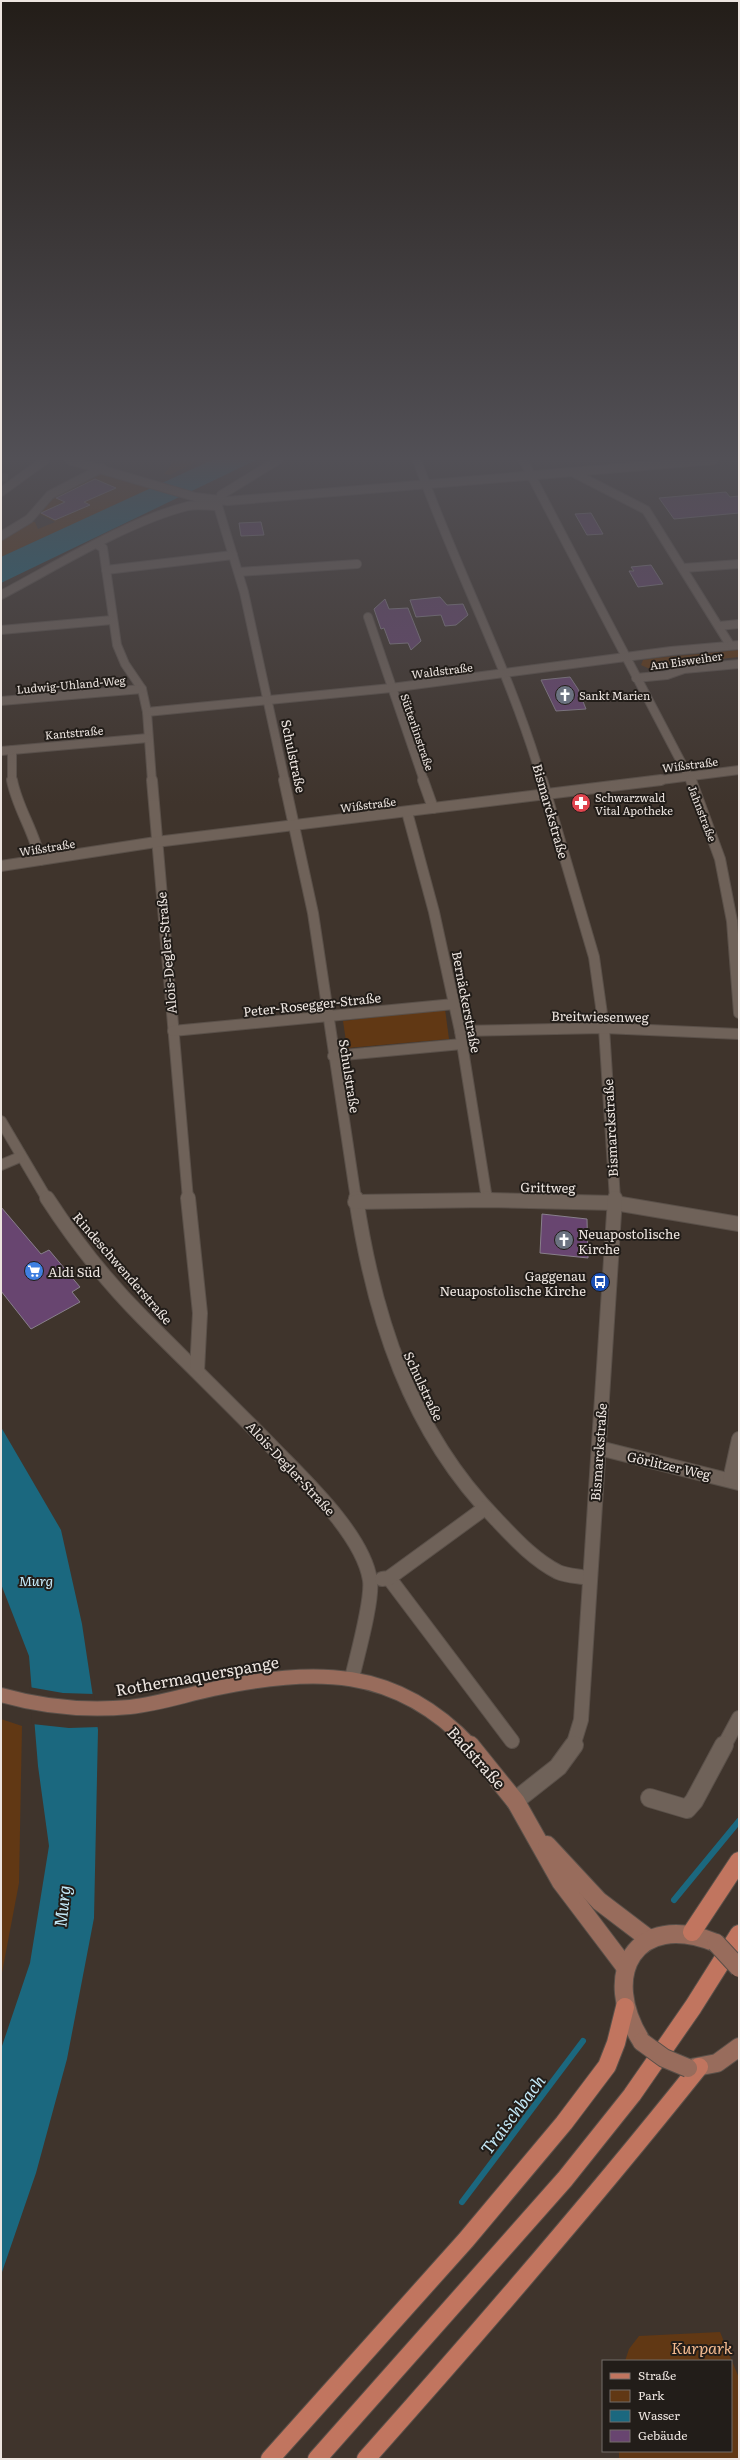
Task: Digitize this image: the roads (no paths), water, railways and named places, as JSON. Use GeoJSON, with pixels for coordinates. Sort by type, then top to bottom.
{"type":"FeatureCollection","features":[{"type":"Feature","properties":{"kind":"main road"},"geometry":{"type":"LineString","coordinates":[[692,1932],[739,1861]]}},
{"type":"Feature","properties":{"kind":"main road"},"geometry":{"type":"LineString","coordinates":[[317,2459],[485,2271],[584,2155],[632,2095],[694,2007],[739,1934]]}},
{"type":"Feature","properties":{"kind":"main road"},"geometry":{"type":"LineString","coordinates":[[270,2459],[461,2246],[564,2122],[607,2066],[616,2043],[625,2008]]}},
{"type":"Feature","properties":{"kind":"main road"},"geometry":{"type":"LineString","coordinates":[[366,2459],[484,2326],[626,2159],[694,2067]]}},
{"type":"Feature","properties":{"kind":"street"},"geometry":{"type":"LineString","coordinates":[[1,595],[40,575]]}},
{"type":"Feature","properties":{"kind":"street","name":"Alois-Degler-Straße"},"geometry":{"type":"LineString","coordinates":[[107,575],[112,620],[117,645],[125,664],[142,689],[147,712],[156,842],[200,1313],[200,1334],[196,1350],[197,1371]]}},
{"type":"Feature","properties":{"kind":"street","name":"Schulstraße"},"geometry":{"type":"LineString","coordinates":[[240,575],[314,913],[332,1056],[364,1258],[388,1340],[416,1408],[445,1457],[485,1508],[527,1551],[559,1572],[588,1578]]}},
{"type":"Feature","properties":{"kind":"street","name":"Bismarckstraße"},"geometry":{"type":"LineString","coordinates":[[463,575],[528,733],[594,957],[604,1028],[614,1203],[599,1448],[588,1578],[581,1720],[574,1745],[558,1766],[515,1801]]}},
{"type":"Feature","properties":{"kind":"street","name":"Jahnstraße"},"geometry":{"type":"LineString","coordinates":[[583,575],[628,658],[636,678],[689,775],[720,859],[732,921],[738,983],[739,1013]]}},
{"type":"Feature","properties":{"kind":"street"},"geometry":{"type":"LineString","coordinates":[[688,575],[719,626],[735,645]]}},
{"type":"Feature","properties":{"kind":"street","name":"Sütterlinstraße"},"geometry":{"type":"LineString","coordinates":[[368,617],[433,808]]}},
{"type":"Feature","properties":{"kind":"street"},"geometry":{"type":"LineString","coordinates":[[1,630],[112,620]]}},
{"type":"Feature","properties":{"kind":"street"},"geometry":{"type":"LineString","coordinates":[[719,626],[739,624]]}},
{"type":"Feature","properties":{"kind":"street","name":"Waldstraße"},"geometry":{"type":"LineString","coordinates":[[147,712],[391,688],[735,645]]}},
{"type":"Feature","properties":{"kind":"street","name":"Am Eisweiher"},"geometry":{"type":"LineString","coordinates":[[636,678],[667,675],[684,669],[739,664]]}},
{"type":"Feature","properties":{"kind":"street","name":"Ludwig-Uhland-Weg"},"geometry":{"type":"LineString","coordinates":[[1,701],[142,689]]}},
{"type":"Feature","properties":{"kind":"street","name":"Kantstraße"},"geometry":{"type":"LineString","coordinates":[[1,751],[148,738]]}},
{"type":"Feature","properties":{"kind":"street"},"geometry":{"type":"LineString","coordinates":[[12,750],[12,783],[16,795],[33,829],[40,860]]}},
{"type":"Feature","properties":{"kind":"street","name":"Wißstraße"},"geometry":{"type":"LineString","coordinates":[[1,866],[156,842],[547,795],[689,775],[739,770]]}},
{"type":"Feature","properties":{"kind":"street","name":"Bernäckerstraße"},"geometry":{"type":"LineString","coordinates":[[407,812],[434,912],[460,1031],[487,1200]]}},
{"type":"Feature","properties":{"kind":"street","name":"Peter-Rosegger-Straße"},"geometry":{"type":"LineString","coordinates":[[173,1031],[454,1004]]}},
{"type":"Feature","properties":{"kind":"street","name":"Breitwiesenweg"},"geometry":{"type":"LineString","coordinates":[[460,1031],[604,1028],[739,1034]]}},
{"type":"Feature","properties":{"kind":"street"},"geometry":{"type":"LineString","coordinates":[[332,1056],[462,1044]]}},
{"type":"Feature","properties":{"kind":"street","name":"Rindeschwenderstraße"},"geometry":{"type":"LineString","coordinates":[[1,1121],[20,1156],[79,1244],[141,1317],[211,1384]]}},
{"type":"Feature","properties":{"kind":"street"},"geometry":{"type":"LineString","coordinates":[[1,1165],[20,1156]]}},
{"type":"Feature","properties":{"kind":"street","name":"Grittweg"},"geometry":{"type":"LineString","coordinates":[[355,1202],[487,1200],[614,1203],[739,1224]]}},
{"type":"Feature","properties":{"kind":"street","name":"Alois-Degler-Straße"},"geometry":{"type":"LineString","coordinates":[[211,1384],[316,1492],[344,1527],[371,1581]]}},
{"type":"Feature","properties":{"kind":"street"},"geometry":{"type":"LineString","coordinates":[[735,1481],[739,1439]]}},
{"type":"Feature","properties":{"kind":"street","name":"Görlitzer Weg"},"geometry":{"type":"LineString","coordinates":[[599,1448],[735,1481]]}},
{"type":"Feature","properties":{"kind":"street"},"geometry":{"type":"LineString","coordinates":[[352,1678],[371,1581],[389,1578],[485,1508]]}},
{"type":"Feature","properties":{"kind":"street"},"geometry":{"type":"LineString","coordinates":[[389,1578],[512,1741]]}},
{"type":"Feature","properties":{"kind":"street","name":"Rothermaquerspange"},"geometry":{"type":"LineString","coordinates":[[1,1695],[32,1704],[69,1708],[115,1708],[150,1704],[223,1687],[309,1676],[352,1678]]}},
{"type":"Feature","properties":{"kind":"street","name":"Badstraße"},"geometry":{"type":"LineString","coordinates":[[352,1678],[385,1688],[412,1700],[442,1719],[477,1751],[515,1801],[553,1868],[585,1917],[626,1968]]}},
{"type":"Feature","properties":{"kind":"street"},"geometry":{"type":"LineString","coordinates":[[650,1798],[676,1807],[687,1809],[694,1800],[739,1718]]}},
{"type":"Feature","properties":{"kind":"street","name":"Badstraße"},"geometry":{"type":"LineString","coordinates":[[526,1818],[560,1861],[599,1901],[649,1939]]}},
{"type":"Feature","properties":{"kind":"street"},"geometry":{"type":"LineString","coordinates":[[739,1968],[726,1952],[716,1943],[692,1932],[664,1932],[649,1939],[632,1955],[626,1968],[623,1987],[625,2008],[631,2026],[642,2042],[656,2055],[671,2064],[694,2067],[716,2065],[739,2047]]}},
{"type":"Feature","properties":{"kind":"water"},"geometry":{"type":"Polygon","coordinates":[[[1,575],[18,575],[1,583],[1,575]]]}},
{"type":"Feature","properties":{"kind":"water","name":"Murg"},"geometry":{"type":"Polygon","coordinates":[[[1,1427],[61,1530],[82,1624],[98,1730],[94,1918],[67,2059],[36,2173],[1,2275],[1,2049],[30,1963],[49,1846],[38,1766],[29,1656],[1,1584],[1,1427]]]}},
{"type":"Feature","properties":{"kind":"waterway","name":"Traischbach"},"geometry":{"type":"LineString","coordinates":[[674,1900],[739,1821]]}},
{"type":"Feature","properties":{"kind":"waterway","name":"Traischbach"},"geometry":{"type":"LineString","coordinates":[[462,2202],[583,2041]]}},
{"type":"Feature","properties":{"kind":"place","name":"Sankt Marien"},"geometry":{"type":"Point","coordinates":[565,695]}},
{"type":"Feature","properties":{"kind":"place","name":"Schwarzwald Vital Apotheke"},"geometry":{"type":"Point","coordinates":[581,803]}},
{"type":"Feature","properties":{"kind":"place","name":"Neuapostolische Kirche"},"geometry":{"type":"Point","coordinates":[564,1240]}},
{"type":"Feature","properties":{"kind":"place","name":"Aldi Süd"},"geometry":{"type":"Point","coordinates":[34,1271]}},
{"type":"Feature","properties":{"kind":"place","name":"Gaggenau Neuapostolische Kirche"},"geometry":{"type":"Point","coordinates":[600,1282]}},
{"type":"Feature","properties":{"kind":"park label","name":"Kurpark"},"geometry":{"type":"Point","coordinates":[702,2347]}}]}
